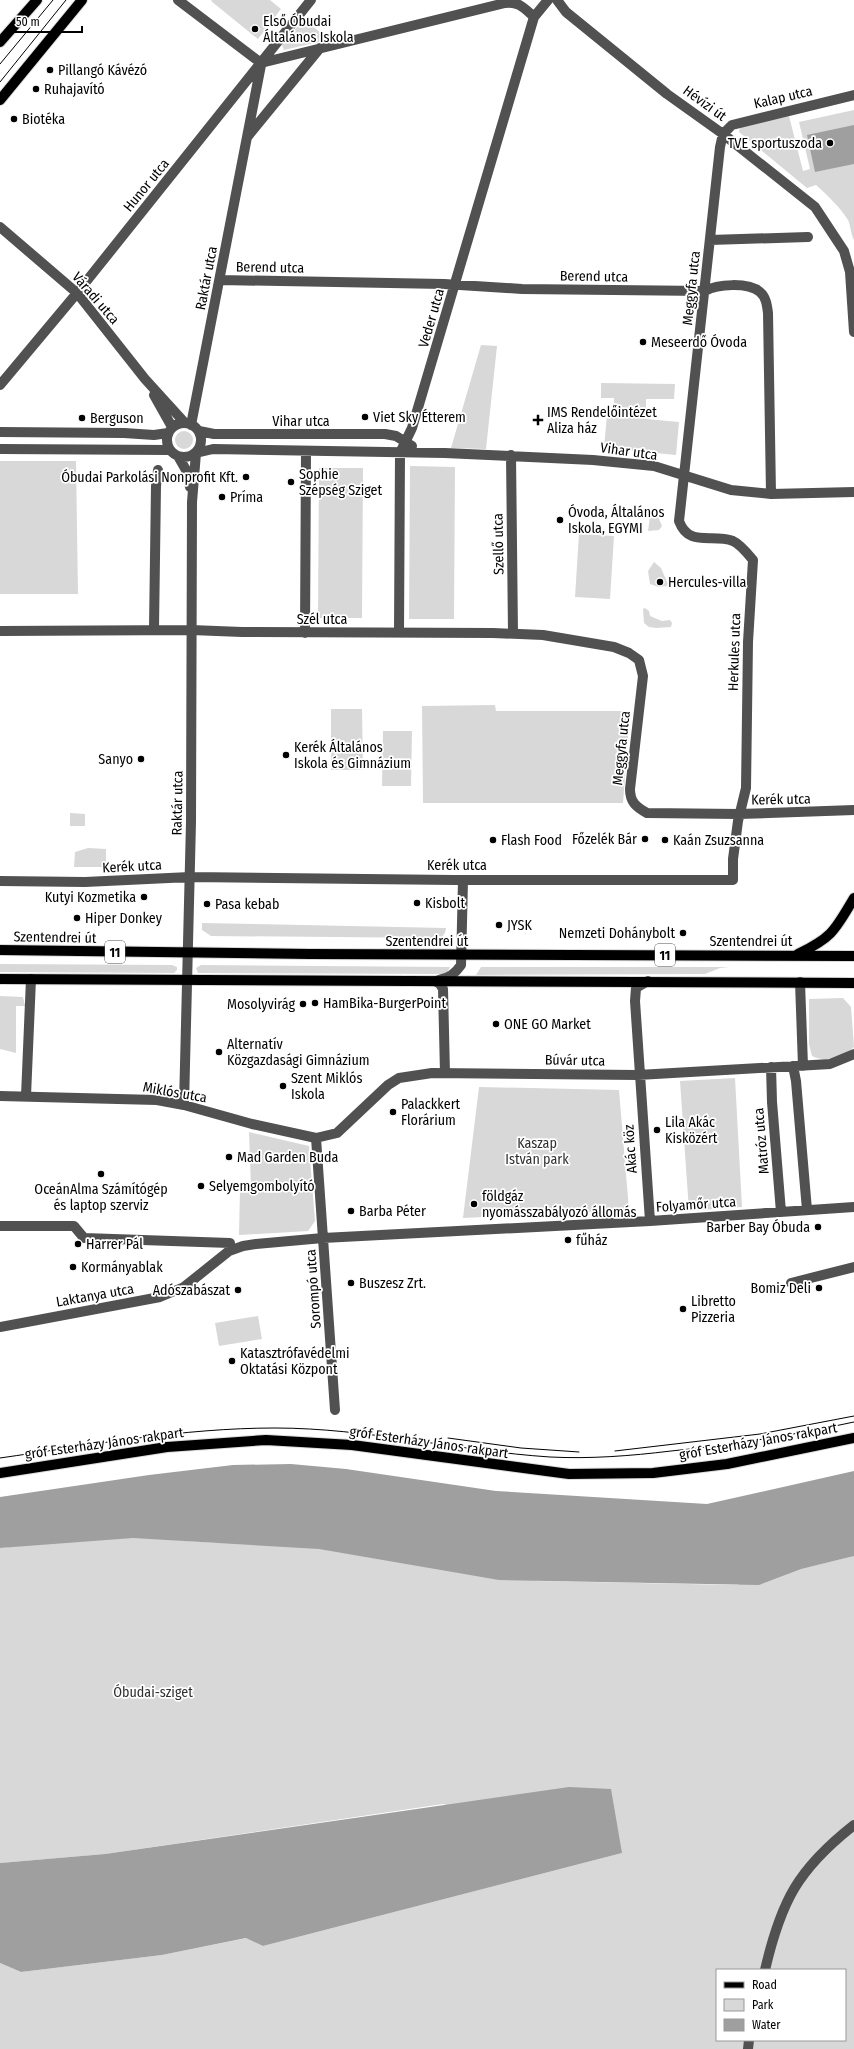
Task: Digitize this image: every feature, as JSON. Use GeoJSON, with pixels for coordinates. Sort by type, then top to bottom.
{"type":"FeatureCollection","features":[{"type":"Feature","properties":{"kind":"main road"},"geometry":{"type":"LineString","coordinates":[[0,42],[38,0]]}},
{"type":"Feature","properties":{"kind":"main road"},"geometry":{"type":"LineString","coordinates":[[0,100],[82,0]]}},
{"type":"Feature","properties":{"kind":"main road"},"geometry":{"type":"LineString","coordinates":[[795,955],[820,944],[827,938],[837,927],[854,898]]}},
{"type":"Feature","properties":{"kind":"main road","name":"Szentendrei út"},"geometry":{"type":"LineString","coordinates":[[0,950],[462,955],[854,956]]}},
{"type":"Feature","properties":{"kind":"main road","name":"11"},"geometry":{"type":"LineString","coordinates":[[0,979],[854,983]]}},
{"type":"Feature","properties":{"kind":"main road","name":"gróf Esterházy János rakpart"},"geometry":{"type":"LineString","coordinates":[[0,1473],[198,1444],[266,1440],[352,1445],[569,1474],[653,1473],[727,1464],[854,1438]]}},
{"type":"Feature","properties":{"kind":"street"},"geometry":{"type":"LineString","coordinates":[[178,0],[261,63],[505,3],[513,2],[520,4],[534,17],[548,0]]}},
{"type":"Feature","properties":{"kind":"street","name":"Hunor utca"},"geometry":{"type":"LineString","coordinates":[[0,385],[77,293],[312,0]]}},
{"type":"Feature","properties":{"kind":"street","name":"Hévízi út"},"geometry":{"type":"LineString","coordinates":[[557,0],[566,12],[667,94],[723,134],[815,207],[844,251],[852,272],[854,332]]}},
{"type":"Feature","properties":{"kind":"street","name":"Veder utca"},"geometry":{"type":"LineString","coordinates":[[399,633],[400,453],[412,428],[456,285],[534,17]]}},
{"type":"Feature","properties":{"kind":"street","name":"Raktár utca"},"geometry":{"type":"LineString","coordinates":[[247,138],[320,48]]}},
{"type":"Feature","properties":{"kind":"street","name":"Raktár utca"},"geometry":{"type":"LineString","coordinates":[[192,426],[261,63]]}},
{"type":"Feature","properties":{"kind":"street","name":"Kalap utca"},"geometry":{"type":"LineString","coordinates":[[723,134],[732,125],[740,122],[854,95]]}},
{"type":"Feature","properties":{"kind":"street","name":"Meggyfa utca"},"geometry":{"type":"LineString","coordinates":[[691,536],[683,531],[679,521],[723,134]]}},
{"type":"Feature","properties":{"kind":"street","name":"Váradi utca"},"geometry":{"type":"LineString","coordinates":[[0,227],[77,293],[145,379],[192,426]]}},
{"type":"Feature","properties":{"kind":"street"},"geometry":{"type":"LineString","coordinates":[[710,240],[808,237]]}},
{"type":"Feature","properties":{"kind":"street","name":"Berend utca"},"geometry":{"type":"LineString","coordinates":[[220,280],[456,285],[522,289],[705,291],[712,287],[742,286],[753,288],[761,292],[765,299],[768,312],[771,494]]}},
{"type":"Feature","properties":{"kind":"street","name":"Váradi utca"},"geometry":{"type":"LineString","coordinates":[[145,379],[170,430]]}},
{"type":"Feature","properties":{"kind":"street"},"geometry":{"type":"LineString","coordinates":[[0,432],[124,433],[154,435],[192,426],[201,439],[200,446],[196,453],[187,457],[174,453],[0,449]]}},
{"type":"Feature","properties":{"kind":"street","name":"Vihar utca"},"geometry":{"type":"LineString","coordinates":[[192,426],[214,434],[385,434],[396,436],[422,453]]}},
{"type":"Feature","properties":{"kind":"street"},"geometry":{"type":"LineString","coordinates":[[170,430],[167,442],[174,453]]}},
{"type":"Feature","properties":{"kind":"street","name":"Vihar utca"},"geometry":{"type":"LineString","coordinates":[[196,453],[213,449],[512,455],[593,460],[654,466],[685,477],[731,490],[771,494],[854,492]]}},
{"type":"Feature","properties":{"kind":"street"},"geometry":{"type":"LineString","coordinates":[[305,633],[306,451]]}},
{"type":"Feature","properties":{"kind":"street","name":"Raktár utca"},"geometry":{"type":"LineString","coordinates":[[174,453],[189,478],[192,502]]}},
{"type":"Feature","properties":{"kind":"street","name":"Raktár utca"},"geometry":{"type":"LineString","coordinates":[[184,1105],[190,877],[192,502],[196,453]]}},
{"type":"Feature","properties":{"kind":"street","name":"Szellő utca"},"geometry":{"type":"LineString","coordinates":[[512,455],[513,633]]}},
{"type":"Feature","properties":{"kind":"street"},"geometry":{"type":"LineString","coordinates":[[154,629],[156,486],[158,470]]}},
{"type":"Feature","properties":{"kind":"street","name":"Herkules utca"},"geometry":{"type":"LineString","coordinates":[[691,536],[733,541],[753,560],[748,642],[746,788],[739,814]]}},
{"type":"Feature","properties":{"kind":"street","name":"Szél utca"},"geometry":{"type":"LineString","coordinates":[[0,631],[154,629],[305,633],[513,633],[558,637],[614,647],[629,653],[639,660]]}},
{"type":"Feature","properties":{"kind":"street","name":"Meggyfa utca"},"geometry":{"type":"LineString","coordinates":[[639,660],[644,676],[630,798],[637,808],[647,813],[739,814]]}},
{"type":"Feature","properties":{"kind":"street","name":"Kerék utca"},"geometry":{"type":"LineString","coordinates":[[0,881],[84,882],[190,877],[463,880],[733,880],[733,858],[739,814],[854,810]]}},
{"type":"Feature","properties":{"kind":"street"},"geometry":{"type":"LineString","coordinates":[[435,981],[446,979],[456,973],[461,965],[463,880]]}},
{"type":"Feature","properties":{"kind":"street"},"geometry":{"type":"LineString","coordinates":[[26,1096],[31,979]]}},
{"type":"Feature","properties":{"kind":"street"},"geometry":{"type":"LineString","coordinates":[[435,981],[440,984],[443,989],[445,1073]]}},
{"type":"Feature","properties":{"kind":"street","name":"Akác köz"},"geometry":{"type":"LineString","coordinates":[[650,981],[643,982],[636,988],[635,1023],[650,1221]]}},
{"type":"Feature","properties":{"kind":"street"},"geometry":{"type":"LineString","coordinates":[[800,982],[804,1066]]}},
{"type":"Feature","properties":{"kind":"street","name":"Búvár utca"},"geometry":{"type":"LineString","coordinates":[[316,1138],[337,1133],[388,1085],[399,1078],[432,1073],[638,1075],[771,1068],[830,1064],[854,1054]]}},
{"type":"Feature","properties":{"kind":"street"},"geometry":{"type":"LineString","coordinates":[[793,1066],[796,1081],[807,1210]]}},
{"type":"Feature","properties":{"kind":"street","name":"Matróz utca"},"geometry":{"type":"LineString","coordinates":[[771,1068],[772,1102],[781,1212]]}},
{"type":"Feature","properties":{"kind":"street","name":"Miklós utca"},"geometry":{"type":"LineString","coordinates":[[0,1096],[157,1100],[184,1105],[252,1124],[316,1138]]}},
{"type":"Feature","properties":{"kind":"street","name":"Sorompó utca"},"geometry":{"type":"LineString","coordinates":[[316,1138],[335,1410]]}},
{"type":"Feature","properties":{"kind":"street","name":"Folyamőr utca"},"geometry":{"type":"LineString","coordinates":[[323,1238],[650,1221],[854,1207]]}},
{"type":"Feature","properties":{"kind":"street"},"geometry":{"type":"LineString","coordinates":[[0,1226],[74,1226],[84,1238],[230,1242]]}},
{"type":"Feature","properties":{"kind":"street","name":"Laktanya utca"},"geometry":{"type":"LineString","coordinates":[[0,1326],[160,1297],[184,1287],[213,1262],[229,1252],[243,1246],[323,1238]]}},
{"type":"Feature","properties":{"kind":"street"},"geometry":{"type":"LineString","coordinates":[[791,1283],[854,1267]]}},
{"type":"Feature","properties":{"kind":"street"},"geometry":{"type":"LineString","coordinates":[[765,1969],[771,1944],[784,1903],[810,1865],[852,1826]]}},
{"type":"Feature","properties":{"kind":"green space","name":"Első Óbudai Általános Iskola"},"geometry":{"type":"Polygon","coordinates":[[[270,0],[281,9],[258,39],[211,1],[270,0]]]}},
{"type":"Feature","properties":{"kind":"green space"},"geometry":{"type":"Polygon","coordinates":[[[302,21],[311,25],[320,32],[324,37],[323,41],[284,50],[282,45],[302,21]]]}},
{"type":"Feature","properties":{"kind":"green space"},"geometry":{"type":"Polygon","coordinates":[[[854,110],[854,240],[845,215],[825,193],[816,185],[807,188],[739,132],[740,127],[789,116],[803,171],[810,169],[799,122],[854,110]]]}},
{"type":"Feature","properties":{"kind":"green space"},"geometry":{"type":"Polygon","coordinates":[[[481,345],[497,346],[486,449],[451,448],[481,345]]]}},
{"type":"Feature","properties":{"kind":"green space"},"geometry":{"type":"Polygon","coordinates":[[[601,383],[675,384],[674,399],[646,399],[646,419],[679,422],[676,455],[604,448],[607,415],[614,416],[614,398],[601,398],[601,383]]]}},
{"type":"Feature","properties":{"kind":"green space"},"geometry":{"type":"Polygon","coordinates":[[[180,431],[188,431],[193,436],[191,447],[188,449],[180,449],[175,444],[175,436],[180,431]]]}},
{"type":"Feature","properties":{"kind":"green space"},"geometry":{"type":"Polygon","coordinates":[[[0,461],[76,461],[78,594],[0,594],[0,461]]]}},
{"type":"Feature","properties":{"kind":"green space"},"geometry":{"type":"Polygon","coordinates":[[[410,466],[455,467],[454,619],[409,619],[410,466]]]}},
{"type":"Feature","properties":{"kind":"green space"},"geometry":{"type":"Polygon","coordinates":[[[319,468],[363,468],[362,618],[318,618],[319,468]]]}},
{"type":"Feature","properties":{"kind":"green space"},"geometry":{"type":"Polygon","coordinates":[[[651,509],[657,514],[662,526],[659,530],[648,531],[651,509]]]}},
{"type":"Feature","properties":{"kind":"green space"},"geometry":{"type":"Polygon","coordinates":[[[579,534],[614,536],[610,599],[575,597],[579,534]]]}},
{"type":"Feature","properties":{"kind":"green space"},"geometry":{"type":"Polygon","coordinates":[[[654,562],[661,568],[668,584],[667,586],[659,587],[650,584],[648,571],[654,562]]]}},
{"type":"Feature","properties":{"kind":"green space"},"geometry":{"type":"Polygon","coordinates":[[[645,608],[649,611],[650,616],[662,621],[670,620],[672,623],[671,627],[649,627],[644,623],[643,609],[645,608]]]}},
{"type":"Feature","properties":{"kind":"green space"},"geometry":{"type":"Polygon","coordinates":[[[495,705],[496,711],[630,711],[623,803],[423,803],[422,706],[495,705]]]}},
{"type":"Feature","properties":{"kind":"green space"},"geometry":{"type":"Polygon","coordinates":[[[331,709],[362,709],[363,770],[331,770],[331,709]]]}},
{"type":"Feature","properties":{"kind":"green space"},"geometry":{"type":"Polygon","coordinates":[[[383,731],[412,731],[411,786],[382,786],[383,731]]]}},
{"type":"Feature","properties":{"kind":"green space"},"geometry":{"type":"Polygon","coordinates":[[[70,813],[85,814],[85,826],[70,826],[70,813]]]}},
{"type":"Feature","properties":{"kind":"green space"},"geometry":{"type":"Polygon","coordinates":[[[88,848],[106,849],[106,867],[74,867],[75,852],[88,848]]]}},
{"type":"Feature","properties":{"kind":"green space"},"geometry":{"type":"Polygon","coordinates":[[[202,923],[446,928],[445,933],[441,938],[211,936],[202,930],[202,923]]]}},
{"type":"Feature","properties":{"kind":"green space"},"geometry":{"type":"Polygon","coordinates":[[[0,964],[172,965],[177,967],[177,970],[174,973],[0,972],[0,964]]]}},
{"type":"Feature","properties":{"kind":"green space"},"geometry":{"type":"Polygon","coordinates":[[[201,965],[450,967],[447,974],[198,973],[196,968],[201,965]]]}},
{"type":"Feature","properties":{"kind":"green space"},"geometry":{"type":"Polygon","coordinates":[[[481,967],[729,967],[720,968],[705,974],[476,975],[481,967]]]}},
{"type":"Feature","properties":{"kind":"green space"},"geometry":{"type":"Polygon","coordinates":[[[0,996],[23,997],[25,1006],[16,1006],[16,1053],[0,1049],[0,996]]]}},
{"type":"Feature","properties":{"kind":"green space"},"geometry":{"type":"Polygon","coordinates":[[[843,998],[851,1007],[854,1047],[840,1057],[823,1059],[812,1056],[809,1044],[809,999],[843,998]]]}},
{"type":"Feature","properties":{"kind":"green space"},"geometry":{"type":"Polygon","coordinates":[[[735,1078],[742,1207],[689,1211],[680,1081],[735,1078]]]}},
{"type":"Feature","properties":{"kind":"green space","name":"Kaszap István park"},"geometry":{"type":"Polygon","coordinates":[[[479,1087],[619,1090],[629,1210],[463,1218],[479,1087]]]}},
{"type":"Feature","properties":{"kind":"green space"},"geometry":{"type":"Polygon","coordinates":[[[249,1132],[309,1146],[315,1221],[308,1231],[239,1235],[240,1189],[251,1188],[249,1132]]]}},
{"type":"Feature","properties":{"kind":"green space"},"geometry":{"type":"Polygon","coordinates":[[[258,1316],[262,1339],[219,1346],[215,1323],[258,1316]]]}},
{"type":"Feature","properties":{"kind":"green space","name":"Óbudai-sziget"},"geometry":{"type":"Polygon","coordinates":[[[272,1532],[518,1574],[537,1581],[737,1585],[784,1568],[808,1567],[850,1557],[854,1551],[854,2049],[0,2049],[0,1963],[21,1972],[162,1955],[247,1938],[263,1946],[622,1853],[443,1804],[105,1854],[0,1863],[0,1548],[133,1534],[187,1541],[218,1543],[272,1532]]]}},
{"type":"Feature","properties":{"kind":"water","name":"TVE sportuszoda"},"geometry":{"type":"Polygon","coordinates":[[[854,125],[854,164],[815,172],[807,135],[854,125]]]}},
{"type":"Feature","properties":{"kind":"water"},"geometry":{"type":"Polygon","coordinates":[[[291,1464],[346,1469],[496,1491],[707,1504],[854,1471],[854,1556],[801,1569],[759,1585],[499,1580],[319,1549],[133,1538],[0,1548],[0,1497],[149,1475],[233,1465],[291,1464]]]}},
{"type":"Feature","properties":{"kind":"water"},"geometry":{"type":"Polygon","coordinates":[[[569,1787],[611,1789],[622,1853],[263,1946],[246,1938],[162,1955],[21,1972],[0,1963],[0,1863],[105,1854],[569,1787]]]}},
{"type":"Feature","properties":{"kind":"tram line"},"geometry":{"type":"LineString","coordinates":[[0,64],[53,0]]}},
{"type":"Feature","properties":{"kind":"tram line"},"geometry":{"type":"LineString","coordinates":[[0,82],[66,0]]}},
{"type":"Feature","properties":{"kind":"tram line"},"geometry":{"type":"LineString","coordinates":[[615,1451],[760,1434],[854,1416]]}},
{"type":"Feature","properties":{"kind":"tram line"},"geometry":{"type":"LineString","coordinates":[[0,1458],[172,1434],[275,1428],[344,1432],[481,1450],[550,1457],[610,1457],[740,1443],[854,1422]]}},
{"type":"Feature","properties":{"kind":"tram line"},"geometry":{"type":"LineString","coordinates":[[448,1438],[521,1448],[579,1452]]}},
{"type":"Feature","properties":{"kind":"place","name":"Első Óbudai Általános Iskola"},"geometry":{"type":"Point","coordinates":[255,29]}},
{"type":"Feature","properties":{"kind":"place","name":"Pillangó Kávézó"},"geometry":{"type":"Point","coordinates":[50,70]}},
{"type":"Feature","properties":{"kind":"place","name":"Ruhajavító"},"geometry":{"type":"Point","coordinates":[36,89]}},
{"type":"Feature","properties":{"kind":"place","name":"Biotéka"},"geometry":{"type":"Point","coordinates":[14,119]}},
{"type":"Feature","properties":{"kind":"place","name":"TVE sportuszoda"},"geometry":{"type":"Point","coordinates":[830,143]}},
{"type":"Feature","properties":{"kind":"place","name":"Meseerdő Óvoda"},"geometry":{"type":"Point","coordinates":[643,342]}},
{"type":"Feature","properties":{"kind":"place","name":"Viet Sky Étterem"},"geometry":{"type":"Point","coordinates":[365,417]}},
{"type":"Feature","properties":{"kind":"place","name":"Berguson"},"geometry":{"type":"Point","coordinates":[82,418]}},
{"type":"Feature","properties":{"kind":"place","name":"IMS Rendelőintézet Aliza ház"},"geometry":{"type":"Point","coordinates":[538,420]}},
{"type":"Feature","properties":{"kind":"place","name":"Óbudai Parkolási Nonprofit Kft."},"geometry":{"type":"Point","coordinates":[246,477]}},
{"type":"Feature","properties":{"kind":"place","name":"Sophie Szépség Sziget"},"geometry":{"type":"Point","coordinates":[291,482]}},
{"type":"Feature","properties":{"kind":"place","name":"Príma"},"geometry":{"type":"Point","coordinates":[222,497]}},
{"type":"Feature","properties":{"kind":"place","name":"Óvoda, Általános Iskola, EGYMI"},"geometry":{"type":"Point","coordinates":[560,520]}},
{"type":"Feature","properties":{"kind":"place","name":"Hercules-villa"},"geometry":{"type":"Point","coordinates":[660,582]}},
{"type":"Feature","properties":{"kind":"place","name":"Kerék Általános Iskola és Gimnázium"},"geometry":{"type":"Point","coordinates":[286,755]}},
{"type":"Feature","properties":{"kind":"place","name":"Sanyo"},"geometry":{"type":"Point","coordinates":[141,759]}},
{"type":"Feature","properties":{"kind":"place","name":"Főzelék Bár"},"geometry":{"type":"Point","coordinates":[645,839]}},
{"type":"Feature","properties":{"kind":"place","name":"Flash Food"},"geometry":{"type":"Point","coordinates":[493,840]}},
{"type":"Feature","properties":{"kind":"place","name":"Kaán Zsuzsanna"},"geometry":{"type":"Point","coordinates":[665,840]}},
{"type":"Feature","properties":{"kind":"place","name":"Kutyi Kozmetika"},"geometry":{"type":"Point","coordinates":[144,897]}},
{"type":"Feature","properties":{"kind":"place","name":"Kisbolt"},"geometry":{"type":"Point","coordinates":[417,903]}},
{"type":"Feature","properties":{"kind":"place","name":"Pasa kebab"},"geometry":{"type":"Point","coordinates":[207,904]}},
{"type":"Feature","properties":{"kind":"place","name":"Hiper Donkey"},"geometry":{"type":"Point","coordinates":[77,918]}},
{"type":"Feature","properties":{"kind":"place","name":"JYSK"},"geometry":{"type":"Point","coordinates":[499,925]}},
{"type":"Feature","properties":{"kind":"place","name":"Nemzeti Dohánybolt"},"geometry":{"type":"Point","coordinates":[683,933]}},
{"type":"Feature","properties":{"kind":"place","name":"HamBika-BurgerPoint"},"geometry":{"type":"Point","coordinates":[315,1003]}},
{"type":"Feature","properties":{"kind":"place","name":"Mosolyvirág"},"geometry":{"type":"Point","coordinates":[303,1004]}},
{"type":"Feature","properties":{"kind":"place","name":"ONE GO Market"},"geometry":{"type":"Point","coordinates":[496,1024]}},
{"type":"Feature","properties":{"kind":"place","name":"Alternatív Közgazdasági Gimnázium"},"geometry":{"type":"Point","coordinates":[219,1052]}},
{"type":"Feature","properties":{"kind":"place","name":"Szent Miklós Iskola"},"geometry":{"type":"Point","coordinates":[283,1086]}},
{"type":"Feature","properties":{"kind":"place","name":"Palackkert Florárium"},"geometry":{"type":"Point","coordinates":[393,1112]}},
{"type":"Feature","properties":{"kind":"place","name":"Lila Akác Kisközért"},"geometry":{"type":"Point","coordinates":[657,1130]}},
{"type":"Feature","properties":{"kind":"place","name":"Mad Garden Buda"},"geometry":{"type":"Point","coordinates":[229,1157]}},
{"type":"Feature","properties":{"kind":"place","name":"OceánAlma Számítógép és laptop szerviz"},"geometry":{"type":"Point","coordinates":[101,1174]}},
{"type":"Feature","properties":{"kind":"place","name":"Selyemgombolyító"},"geometry":{"type":"Point","coordinates":[201,1186]}},
{"type":"Feature","properties":{"kind":"place","name":"földgáz nyomásszabályozó állomás"},"geometry":{"type":"Point","coordinates":[474,1204]}},
{"type":"Feature","properties":{"kind":"place","name":"Barba Péter"},"geometry":{"type":"Point","coordinates":[351,1211]}},
{"type":"Feature","properties":{"kind":"place","name":"Barber Bay Óbuda"},"geometry":{"type":"Point","coordinates":[818,1227]}},
{"type":"Feature","properties":{"kind":"place","name":"fűház"},"geometry":{"type":"Point","coordinates":[568,1240]}},
{"type":"Feature","properties":{"kind":"place","name":"Harrer Pál"},"geometry":{"type":"Point","coordinates":[78,1244]}},
{"type":"Feature","properties":{"kind":"place","name":"Kormányablak"},"geometry":{"type":"Point","coordinates":[73,1267]}},
{"type":"Feature","properties":{"kind":"place","name":"Buszesz Zrt."},"geometry":{"type":"Point","coordinates":[351,1283]}},
{"type":"Feature","properties":{"kind":"place","name":"Bomiz Deli"},"geometry":{"type":"Point","coordinates":[819,1288]}},
{"type":"Feature","properties":{"kind":"place","name":"Adószabászat"},"geometry":{"type":"Point","coordinates":[238,1290]}},
{"type":"Feature","properties":{"kind":"place","name":"Libretto Pizzeria"},"geometry":{"type":"Point","coordinates":[683,1309]}},
{"type":"Feature","properties":{"kind":"place","name":"Katasztrófavédelmi Oktatási Központ"},"geometry":{"type":"Point","coordinates":[232,1361]}}]}
